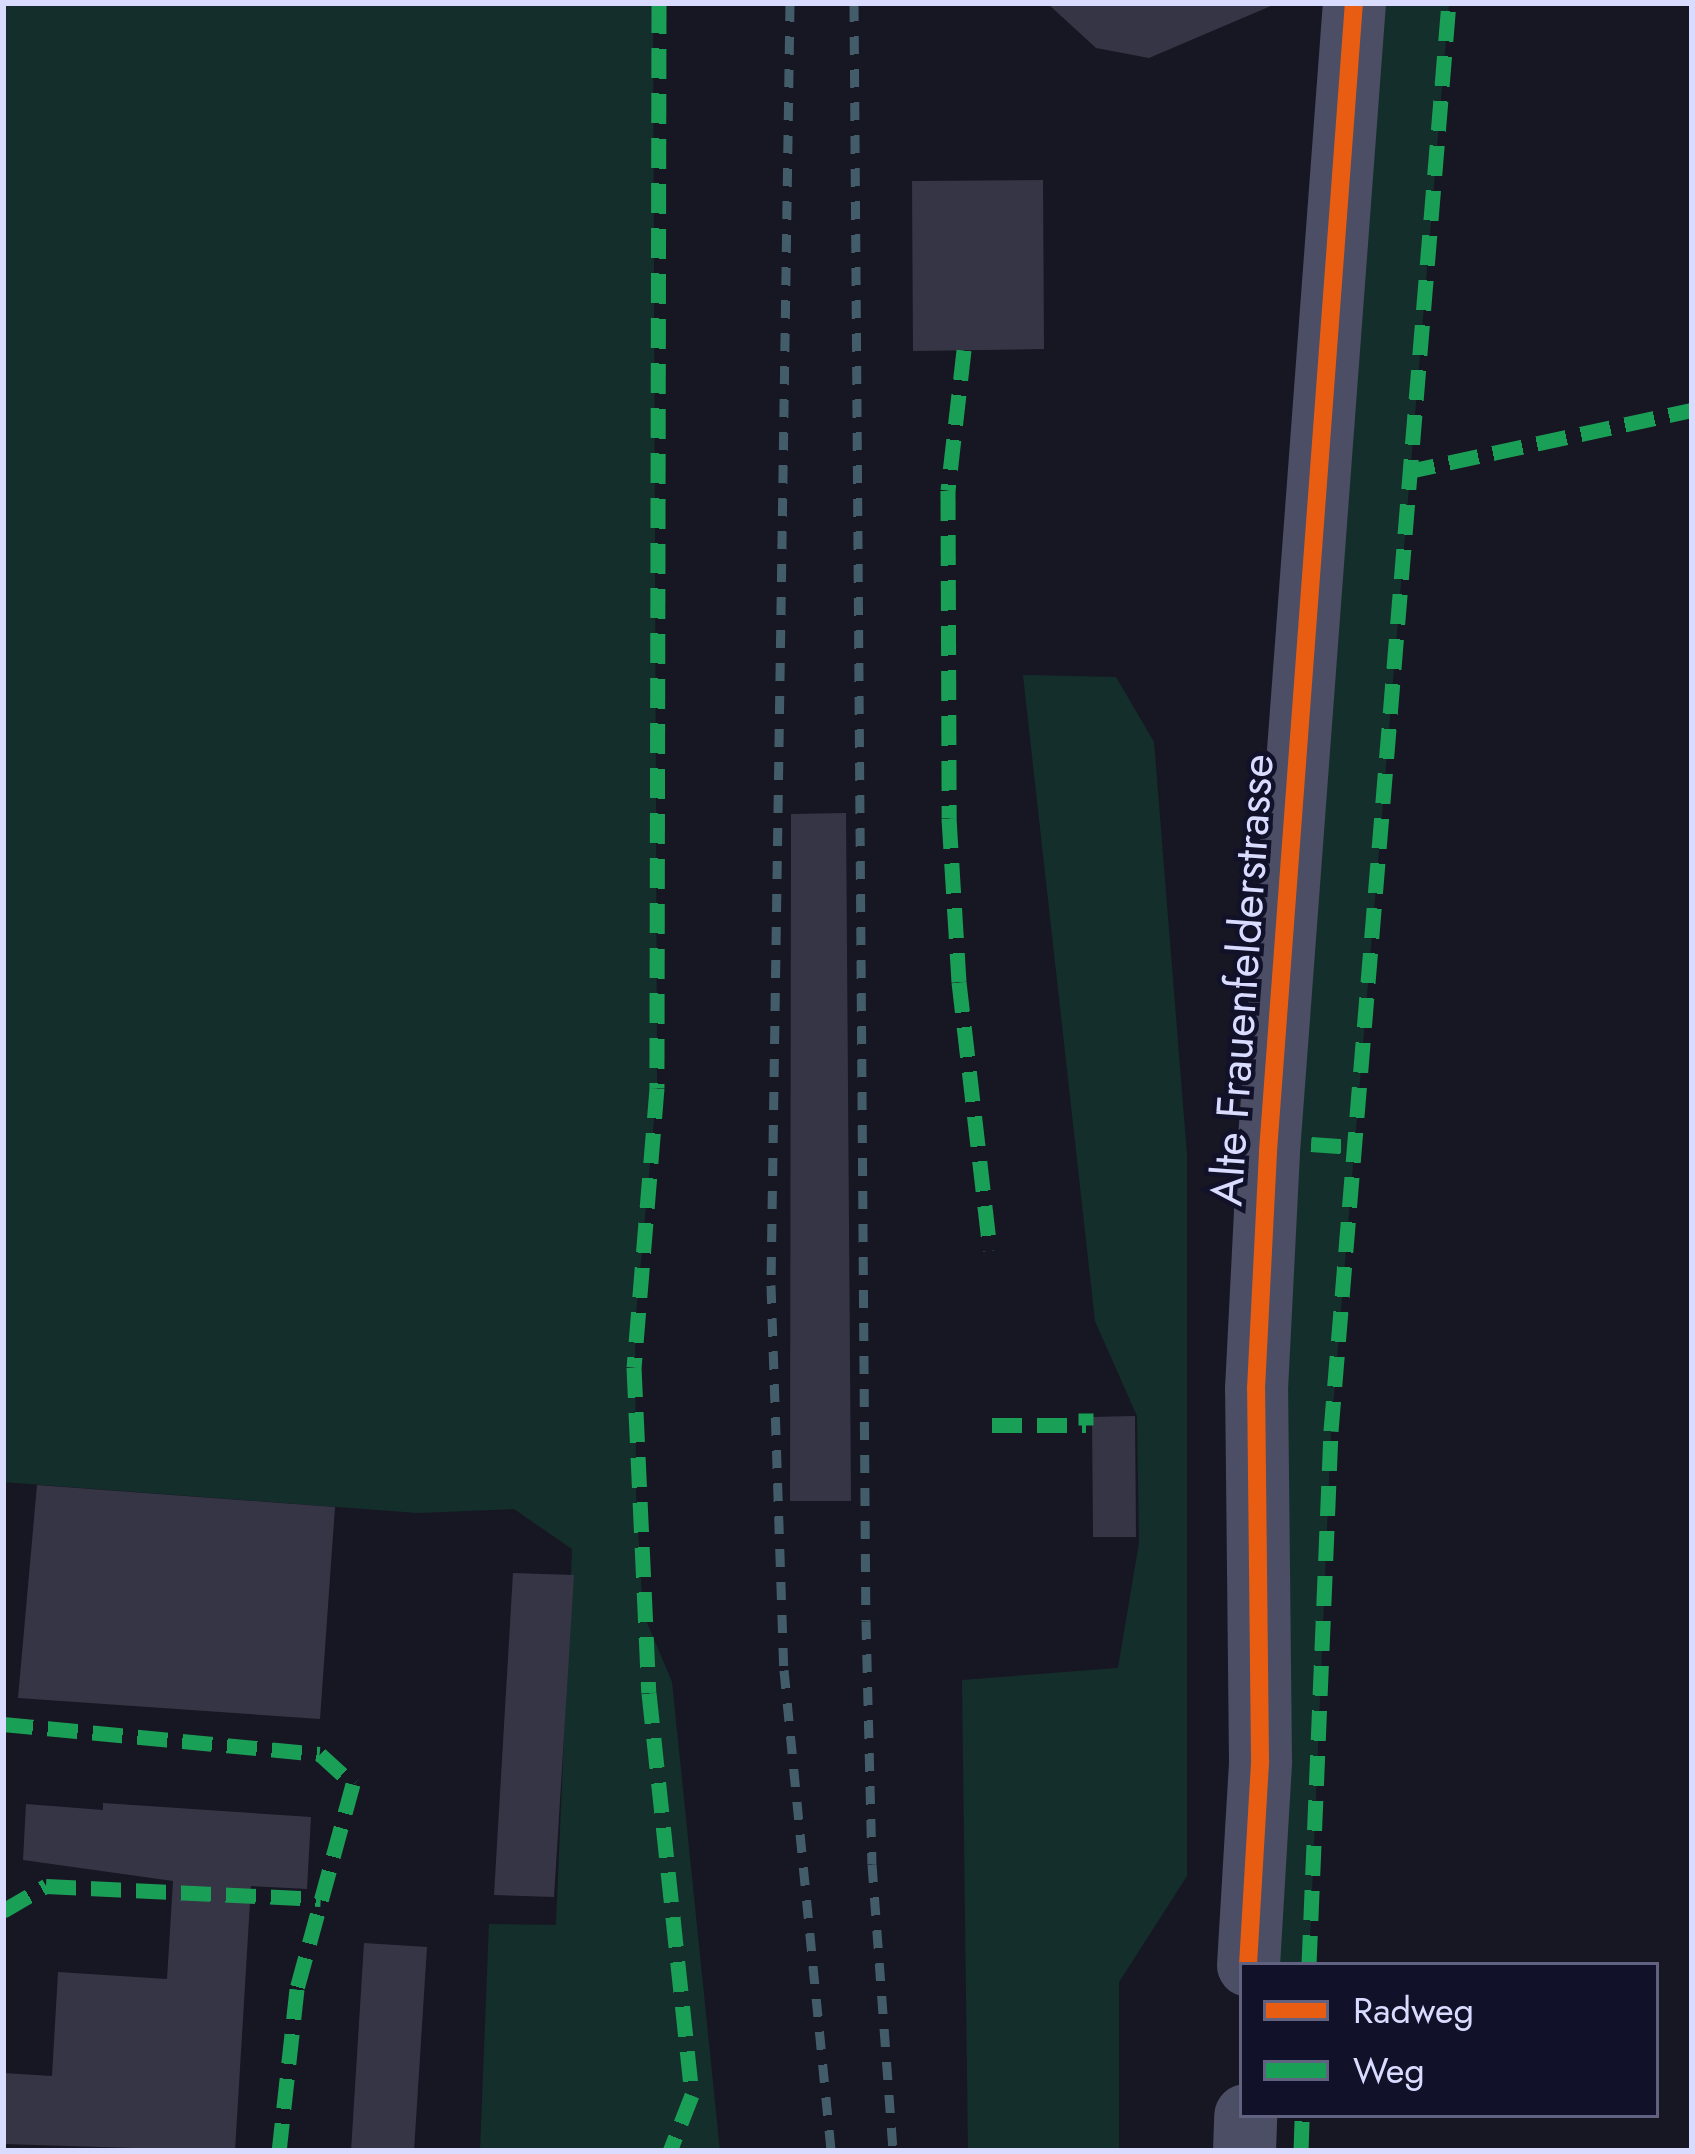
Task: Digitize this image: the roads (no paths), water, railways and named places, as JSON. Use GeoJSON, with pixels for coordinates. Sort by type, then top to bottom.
{"type":"FeatureCollection","features":[{"type":"Feature","properties":{"kind":"street","name":"Alte Frauenfelderstrasse"},"geometry":{"type":"LineString","coordinates":[[1248,1962],[1260,1760],[1256,1389],[1268,1151],[1354,3]]}},
{"type":"Feature","properties":{"kind":"street"},"geometry":{"type":"LineString","coordinates":[[1244,2151],[1245,2118]]}},
{"type":"Feature","properties":{"kind":"railway"},"geometry":{"type":"LineString","coordinates":[[790,3],[771,1285],[784,1670],[831,2151]]}},
{"type":"Feature","properties":{"kind":"railway"},"geometry":{"type":"LineString","coordinates":[[854,3],[866,1621],[872,1864],[893,2151]]}}]}
